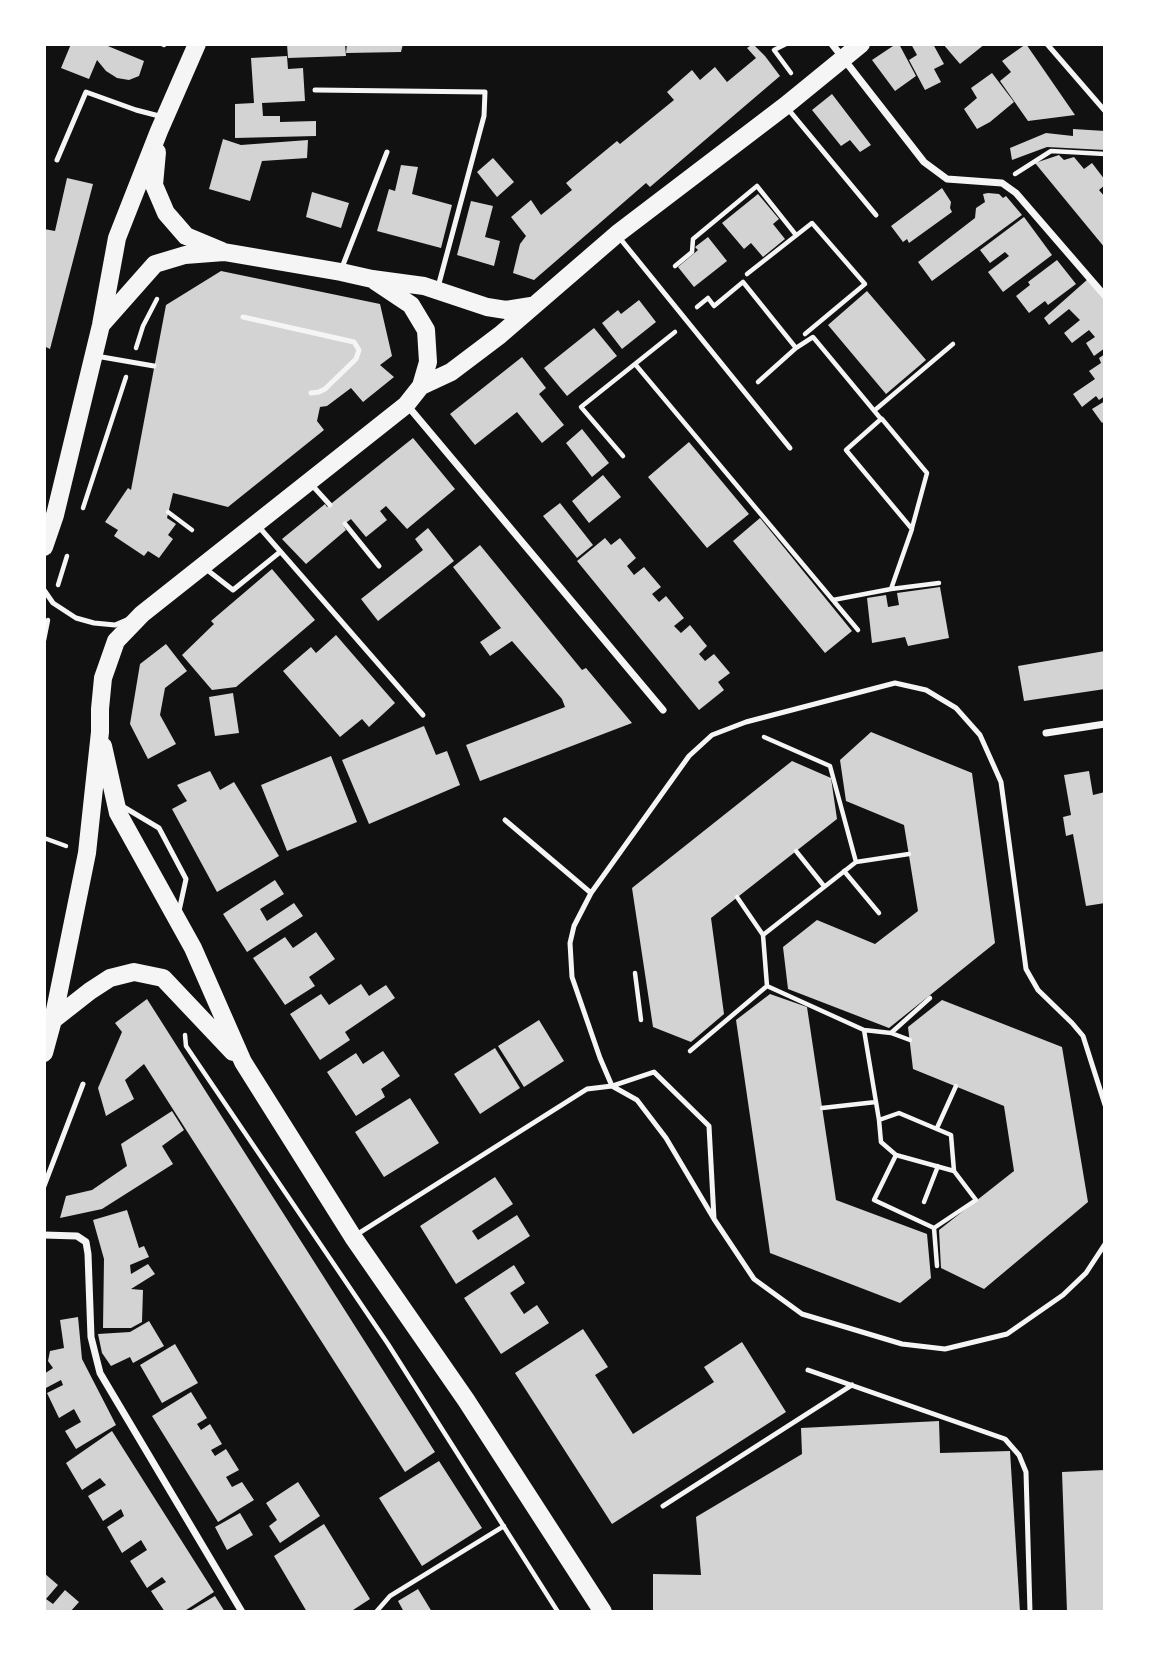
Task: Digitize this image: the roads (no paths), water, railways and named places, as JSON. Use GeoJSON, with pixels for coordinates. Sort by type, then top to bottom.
{"type":"FeatureCollection","features":[{"type":"Feature","properties":{"kind":"main road"},"geometry":{"type":"LineString","coordinates":[[44,547],[49,513],[101,325],[117,238],[197,44]]}},
{"type":"Feature","properties":{"kind":"main road"},"geometry":{"type":"LineString","coordinates":[[421,386],[451,372],[500,335],[617,234],[785,106],[837,51],[860,44]]}},
{"type":"Feature","properties":{"kind":"main road"},"geometry":{"type":"LineString","coordinates":[[162,124],[154,185],[166,213],[186,236],[224,252],[424,286],[487,307],[506,310],[532,306]]}},
{"type":"Feature","properties":{"kind":"main road"},"geometry":{"type":"LineString","coordinates":[[101,325],[155,264],[185,255],[224,252]]}},
{"type":"Feature","properties":{"kind":"main road"},"geometry":{"type":"LineString","coordinates":[[44,1053],[87,852],[103,678],[116,641],[142,614],[406,405],[421,386],[428,362],[426,330],[411,305],[372,279]]}},
{"type":"Feature","properties":{"kind":"main road"},"geometry":{"type":"LineString","coordinates":[[100,732],[118,813],[193,948],[243,1062],[353,1237],[466,1400],[603,1612]]}},
{"type":"Feature","properties":{"kind":"main road"},"geometry":{"type":"LineString","coordinates":[[53,1020],[90,990],[110,978],[134,972],[163,978],[243,1062]]}},
{"type":"Feature","properties":{"kind":"street"},"geometry":{"type":"LineString","coordinates":[[837,51],[924,162],[947,179],[1002,183],[1016,192],[1105,296]]}},
{"type":"Feature","properties":{"kind":"street"},"geometry":{"type":"LineString","coordinates":[[406,405],[663,710]]}},
{"type":"Feature","properties":{"kind":"street"},"geometry":{"type":"LineString","coordinates":[[1046,733],[1105,724]]}},
{"type":"Feature","properties":{"kind":"street"},"geometry":{"type":"LineString","coordinates":[[44,1235],[77,1236],[86,1242],[91,1337],[100,1373],[242,1612]]}},
{"type":"Feature","properties":{"kind":"lane"},"geometry":{"type":"LineString","coordinates":[[1047,44],[1105,111]]}},
{"type":"Feature","properties":{"kind":"lane"},"geometry":{"type":"LineString","coordinates":[[315,90],[485,92],[484,116],[437,290]]}},
{"type":"Feature","properties":{"kind":"lane"},"geometry":{"type":"LineString","coordinates":[[57,160],[86,92],[136,110],[162,124]]}},
{"type":"Feature","properties":{"kind":"lane"},"geometry":{"type":"LineString","coordinates":[[785,106],[876,215]]}},
{"type":"Feature","properties":{"kind":"lane"},"geometry":{"type":"LineString","coordinates":[[341,271],[387,152]]}},
{"type":"Feature","properties":{"kind":"lane"},"geometry":{"type":"LineString","coordinates":[[617,234],[790,448]]}},
{"type":"Feature","properties":{"kind":"lane"},"geometry":{"type":"LineString","coordinates":[[243,317],[354,342],[359,350],[356,359],[326,389],[311,393]]}},
{"type":"Feature","properties":{"kind":"lane"},"geometry":{"type":"LineString","coordinates":[[93,356],[154,366]]}},
{"type":"Feature","properties":{"kind":"lane"},"geometry":{"type":"LineString","coordinates":[[309,481],[330,505]]}},
{"type":"Feature","properties":{"kind":"lane"},"geometry":{"type":"LineString","coordinates":[[256,523],[423,715]]}},
{"type":"Feature","properties":{"kind":"lane"},"geometry":{"type":"LineString","coordinates":[[345,524],[379,566]]}},
{"type":"Feature","properties":{"kind":"lane"},"geometry":{"type":"LineString","coordinates":[[204,566],[233,590],[280,552]]}},
{"type":"Feature","properties":{"kind":"lane"},"geometry":{"type":"LineString","coordinates":[[44,590],[52,603],[76,618],[94,623],[115,625],[142,614]]}},
{"type":"Feature","properties":{"kind":"lane"},"geometry":{"type":"LineString","coordinates":[[1105,1105],[1083,1036],[1038,990],[1026,969],[1001,782],[980,734],[956,708],[926,690],[895,682],[746,722],[712,735],[689,756],[591,893],[575,926],[570,943],[572,977],[612,1086],[637,1100],[666,1138],[754,1279],[802,1314],[902,1344],[945,1349],[1007,1334],[1063,1296],[1086,1273],[1105,1244]]}},
{"type":"Feature","properties":{"kind":"lane"},"geometry":{"type":"LineString","coordinates":[[116,803],[159,828],[186,879],[177,918]]}},
{"type":"Feature","properties":{"kind":"lane"},"geometry":{"type":"LineString","coordinates":[[505,820],[591,893]]}},
{"type":"Feature","properties":{"kind":"lane"},"geometry":{"type":"LineString","coordinates":[[353,1237],[587,1089],[612,1086],[654,1072],[709,1126],[715,1219]]}},
{"type":"Feature","properties":{"kind":"lane"},"geometry":{"type":"LineString","coordinates":[[44,1186],[83,1084]]}},
{"type":"Feature","properties":{"kind":"lane"},"geometry":{"type":"LineString","coordinates":[[808,1370],[1005,1439],[1019,1455],[1026,1472],[1030,1612]]}},
{"type":"Feature","properties":{"kind":"lane"},"geometry":{"type":"LineString","coordinates":[[663,1506],[852,1385]]}}]}
